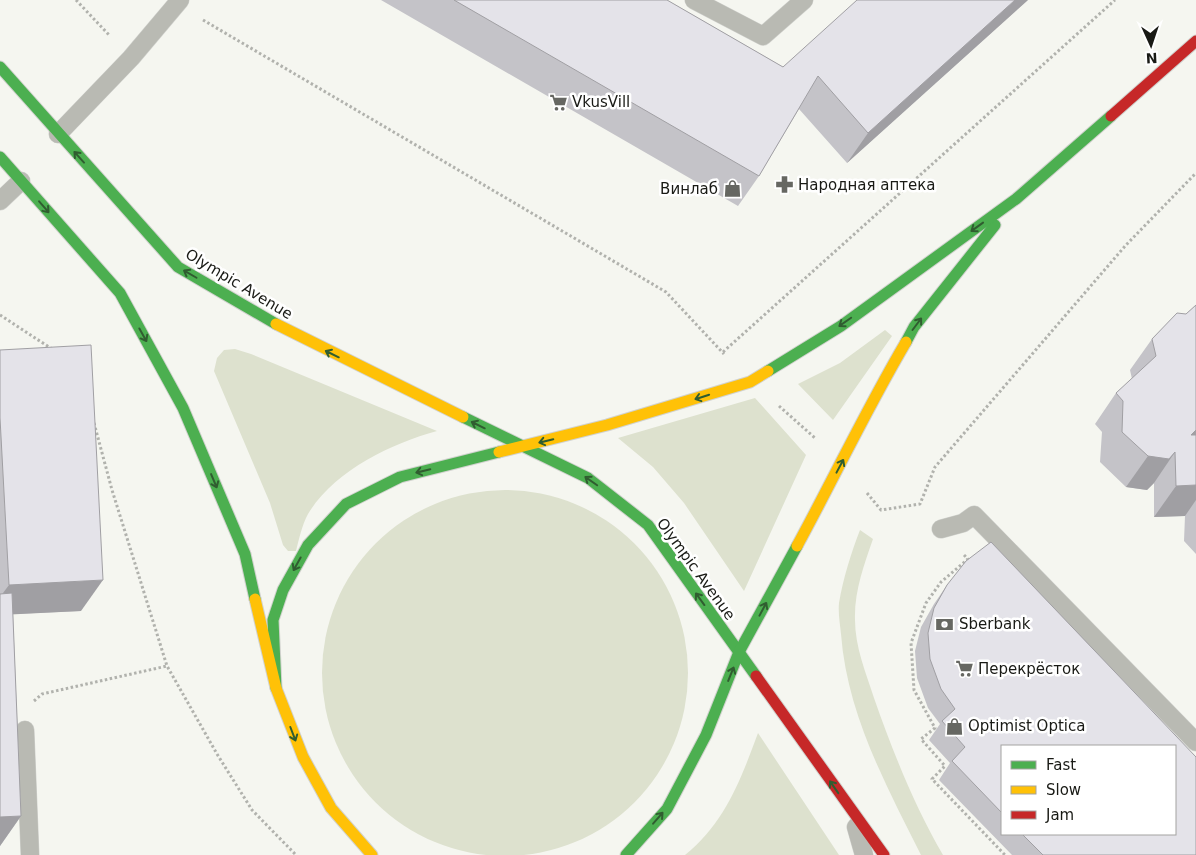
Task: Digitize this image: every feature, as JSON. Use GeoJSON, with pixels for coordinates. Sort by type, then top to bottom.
{"type":"FeatureCollection","features":[{"type":"Feature","properties":{"kind":"main road"},"geometry":{"type":"LineString","coordinates":[[276,688],[274,620],[283,590],[308,544],[346,504],[400,477],[673,407],[750,382],[840,326],[1016,199],[1196,41]]}},
{"type":"Feature","properties":{"kind":"main road","name":"Olympic Avenue"},"geometry":{"type":"LineString","coordinates":[[0,67],[178,267],[292,334],[588,478],[648,525],[884,855]]}},
{"type":"Feature","properties":{"kind":"main road"},"geometry":{"type":"LineString","coordinates":[[0,157],[120,293],[183,408],[245,554],[276,688],[303,758],[332,808],[372,855]]}},
{"type":"Feature","properties":{"kind":"main road"},"geometry":{"type":"LineString","coordinates":[[626,855],[667,809],[706,735],[739,652],[843,462],[877,391],[914,328],[1016,199]]}},
{"type":"Feature","properties":{"kind":"lane"},"geometry":{"type":"LineString","coordinates":[[694,0],[763,36],[804,0]]}},
{"type":"Feature","properties":{"kind":"lane"},"geometry":{"type":"LineString","coordinates":[[58,134],[131,58],[179,3]]}},
{"type":"Feature","properties":{"kind":"lane"},"geometry":{"type":"LineString","coordinates":[[0,201],[21,181]]}},
{"type":"Feature","properties":{"kind":"lane"},"geometry":{"type":"LineString","coordinates":[[941,529],[963,523],[974,515],[1196,742]]}},
{"type":"Feature","properties":{"kind":"lane"},"geometry":{"type":"LineString","coordinates":[[25,730],[30,855]]}},
{"type":"Feature","properties":{"kind":"lane"},"geometry":{"type":"LineString","coordinates":[[851,811],[864,855]]}},
{"type":"Feature","properties":{"kind":"path"},"geometry":{"type":"LineString","coordinates":[[76,0],[131,58]]}},
{"type":"Feature","properties":{"kind":"path"},"geometry":{"type":"LineString","coordinates":[[722,352],[1115,0]]}},
{"type":"Feature","properties":{"kind":"path"},"geometry":{"type":"LineString","coordinates":[[179,3],[666,292],[750,382],[843,462],[881,510],[920,504],[935,467],[1126,245],[1196,173]]}},
{"type":"Feature","properties":{"kind":"path"},"geometry":{"type":"LineString","coordinates":[[0,315],[54,350]]}},
{"type":"Feature","properties":{"kind":"path"},"geometry":{"type":"LineString","coordinates":[[92,416],[112,490],[167,666],[216,754],[252,810],[296,855]]}},
{"type":"Feature","properties":{"kind":"path"},"geometry":{"type":"LineString","coordinates":[[941,529],[968,559],[941,582],[926,603],[911,642],[914,690],[935,728],[921,739],[945,766],[932,779],[1005,855]]}},
{"type":"Feature","properties":{"kind":"path"},"geometry":{"type":"LineString","coordinates":[[25,730],[26,708],[42,694],[167,666]]}},
{"type":"Feature","properties":{"kind":"green space"},"geometry":{"type":"Polygon","coordinates":[[[885,330],[892,336],[833,420],[798,384],[840,363],[885,330]]]}},
{"type":"Feature","properties":{"kind":"green space"},"geometry":{"type":"Polygon","coordinates":[[[235,349],[437,431],[401,443],[348,472],[319,499],[306,518],[296,551],[288,551],[283,545],[270,503],[214,371],[217,358],[224,350],[235,349]]]}},
{"type":"Feature","properties":{"kind":"green space"},"geometry":{"type":"Polygon","coordinates":[[[755,398],[806,455],[744,591],[684,503],[653,467],[618,438],[755,398]]]}},
{"type":"Feature","properties":{"kind":"green space"},"geometry":{"type":"Polygon","coordinates":[[[505,490],[541,494],[575,504],[607,521],[634,544],[657,571],[674,603],[684,637],[688,673],[684,709],[674,743],[657,775],[634,802],[607,825],[575,842],[541,852],[505,856],[469,852],[435,842],[403,825],[376,802],[353,775],[336,743],[326,709],[322,673],[326,637],[336,603],[353,571],[376,544],[403,521],[435,504],[469,494],[505,490]]]}},
{"type":"Feature","properties":{"kind":"green space"},"geometry":{"type":"Polygon","coordinates":[[[860,530],[873,539],[860,579],[856,599],[855,630],[859,650],[874,698],[913,798],[943,855],[921,855],[870,748],[851,692],[845,664],[839,607],[845,575],[860,530]]]}},
{"type":"Feature","properties":{"kind":"green space"},"geometry":{"type":"Polygon","coordinates":[[[758,733],[839,855],[685,855],[711,829],[730,799],[758,733]]]}},
{"type":"Feature","properties":{"kind":"building"},"geometry":{"type":"Polygon","coordinates":[[[454,0],[667,0],[783,67],[857,0],[1015,0],[868,133],[818,76],[759,176],[454,0]]]}},
{"type":"Feature","properties":{"kind":"building"},"geometry":{"type":"Polygon","coordinates":[[[1196,305],[1196,430],[1191,435],[1196,435],[1196,485],[1176,486],[1175,452],[1169,459],[1148,456],[1122,432],[1123,401],[1116,393],[1156,356],[1152,339],[1177,313],[1186,314],[1196,305]]]}},
{"type":"Feature","properties":{"kind":"building"},"geometry":{"type":"Polygon","coordinates":[[[91,345],[103,580],[9,585],[0,418],[0,350],[91,345]]]}},
{"type":"Feature","properties":{"kind":"building"},"geometry":{"type":"Polygon","coordinates":[[[991,542],[1196,757],[1196,855],[1043,855],[1023,835],[1176,835],[1176,745],[1001,745],[1001,812],[952,761],[965,747],[942,721],[955,709],[941,689],[930,659],[928,633],[934,608],[947,585],[966,561],[991,542]]]}},
{"type":"Feature","properties":{"kind":"building"},"geometry":{"type":"Polygon","coordinates":[[[12,593],[21,816],[0,817],[0,594],[12,593]]]}},
{"type":"Feature","properties":{"kind":"traffic: fast"},"geometry":{"type":"LineString","coordinates":[[0,67],[178,267],[276,324]]}},
{"type":"Feature","properties":{"kind":"traffic: fast"},"geometry":{"type":"LineString","coordinates":[[768,371],[841,326],[1016,199],[1111,116]]}},
{"type":"Feature","properties":{"kind":"traffic: fast"},"geometry":{"type":"LineString","coordinates":[[0,157],[120,293],[183,408],[245,554],[255,599]]}},
{"type":"Feature","properties":{"kind":"traffic: fast"},"geometry":{"type":"LineString","coordinates":[[906,342],[914,327],[995,225]]}},
{"type":"Feature","properties":{"kind":"traffic: fast"},"geometry":{"type":"LineString","coordinates":[[463,417],[588,478],[648,525],[756,676]]}},
{"type":"Feature","properties":{"kind":"traffic: fast"},"geometry":{"type":"LineString","coordinates":[[276,688],[273,620],[283,590],[308,545],[346,504],[400,477],[499,452]]}},
{"type":"Feature","properties":{"kind":"traffic: fast"},"geometry":{"type":"LineString","coordinates":[[626,855],[667,809],[706,735],[739,652],[797,546]]}},
{"type":"Feature","properties":{"kind":"traffic: slow"},"geometry":{"type":"LineString","coordinates":[[276,324],[463,417]]}},
{"type":"Feature","properties":{"kind":"traffic: slow"},"geometry":{"type":"LineString","coordinates":[[797,546],[906,342]]}},
{"type":"Feature","properties":{"kind":"traffic: slow"},"geometry":{"type":"LineString","coordinates":[[499,452],[607,425],[750,382],[768,371]]}},
{"type":"Feature","properties":{"kind":"traffic: slow"},"geometry":{"type":"LineString","coordinates":[[255,599],[276,688],[303,757],[331,808],[372,855]]}},
{"type":"Feature","properties":{"kind":"traffic: jam"},"geometry":{"type":"LineString","coordinates":[[1111,116],[1196,41]]}},
{"type":"Feature","properties":{"kind":"traffic: jam"},"geometry":{"type":"LineString","coordinates":[[756,676],[884,855]]}},
{"type":"Feature","properties":{"kind":"place","name":"VkusVill"},"geometry":{"type":"Point","coordinates":[558,102]}},
{"type":"Feature","properties":{"kind":"place","name":"Народная аптека"},"geometry":{"type":"Point","coordinates":[784,185]}},
{"type":"Feature","properties":{"kind":"place","name":"Винлаб"},"geometry":{"type":"Point","coordinates":[732,189]}},
{"type":"Feature","properties":{"kind":"place","name":"Sberbank"},"geometry":{"type":"Point","coordinates":[945,624]}},
{"type":"Feature","properties":{"kind":"place","name":"Перекрёсток"},"geometry":{"type":"Point","coordinates":[964,669]}},
{"type":"Feature","properties":{"kind":"place","name":"Optimist Optica"},"geometry":{"type":"Point","coordinates":[954,726]}}]}
